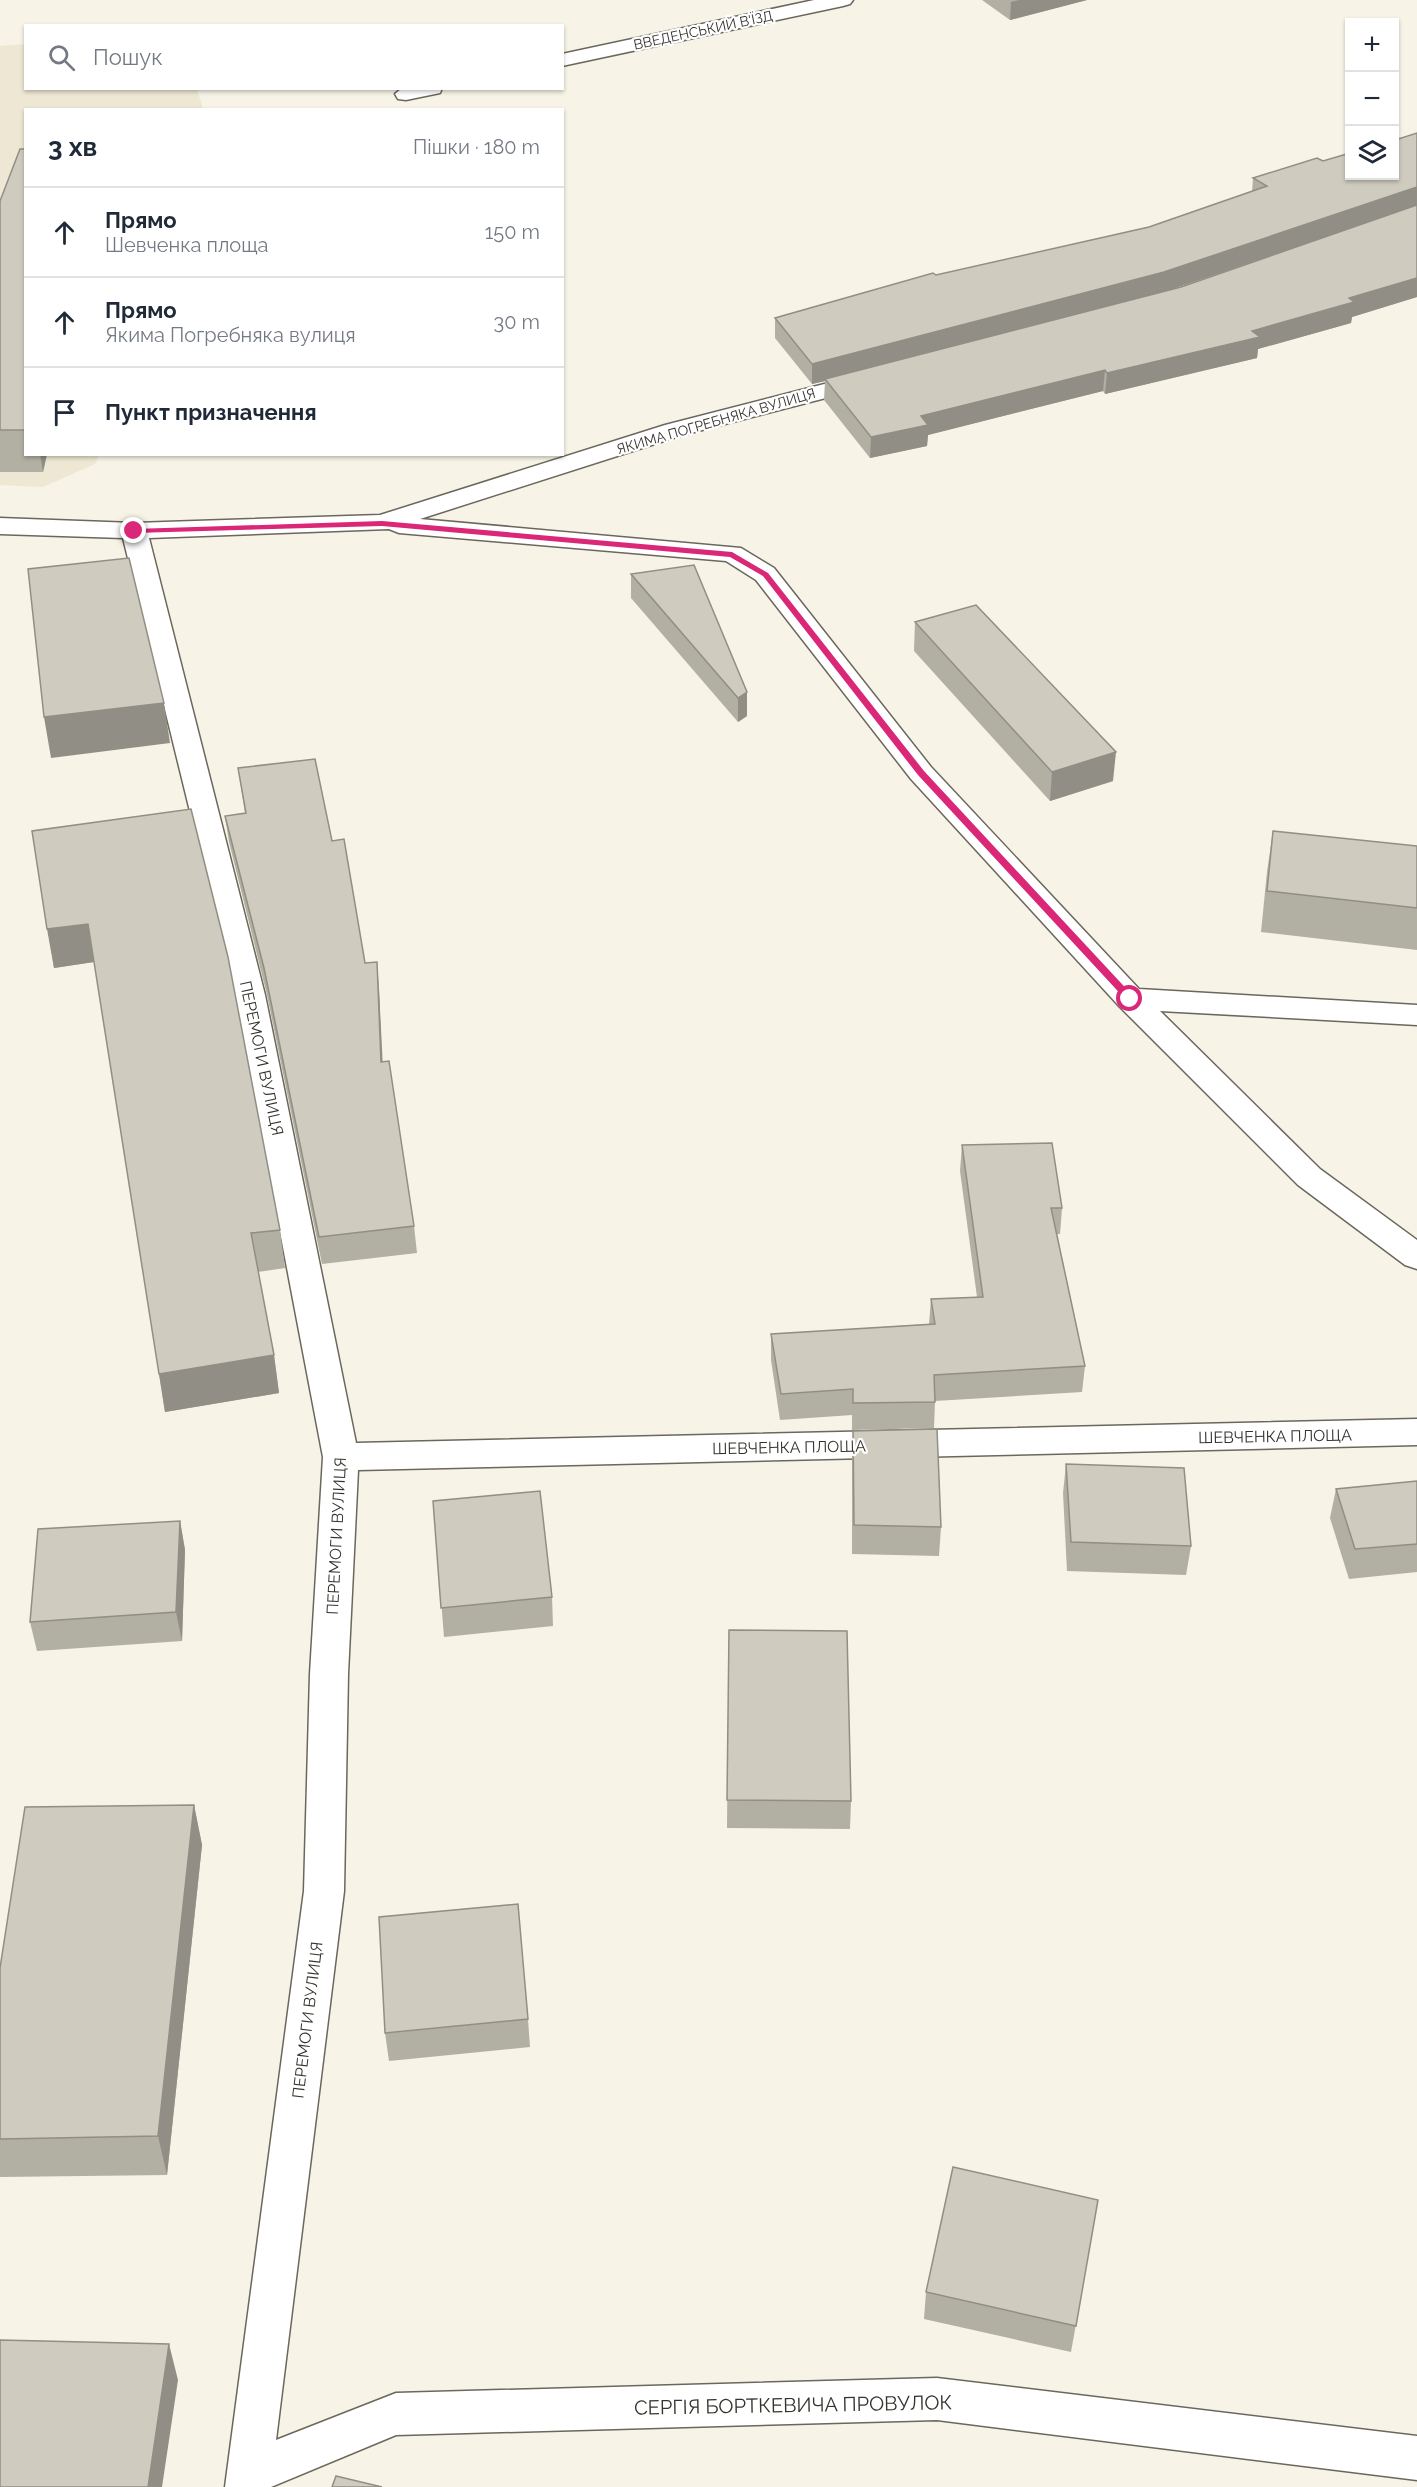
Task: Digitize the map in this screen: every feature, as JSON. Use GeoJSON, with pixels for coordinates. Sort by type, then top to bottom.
{"type":"FeatureCollection","features":[{"type":"Feature","properties":{"kind":"street","name":"ВВЕДЕНСЬКИЙ В'ЇЗД"},"geometry":{"type":"LineString","coordinates":[[564,60],[843,0]]}},
{"type":"Feature","properties":{"kind":"street"},"geometry":{"type":"LineString","coordinates":[[406,94],[423,90]]}},
{"type":"Feature","properties":{"kind":"street","name":"ЯКИМА ПОГРЕБНЯКА ВУЛИЦЯ"},"geometry":{"type":"LineString","coordinates":[[0,526],[134,531],[382,524],[674,430],[893,373]]}},
{"type":"Feature","properties":{"kind":"street"},"geometry":{"type":"LineString","coordinates":[[382,524],[732,555],[765,574],[921,773],[1130,999],[1309,1177],[1417,1257]]}},
{"type":"Feature","properties":{"kind":"street","name":"ПЕРЕМОГИ ВУЛИЦЯ"},"geometry":{"type":"LineString","coordinates":[[134,531],[250,995],[342,1457],[329,1674],[324,1891],[248,2480]]}},
{"type":"Feature","properties":{"kind":"street"},"geometry":{"type":"LineString","coordinates":[[1130,999],[1417,1015]]}},
{"type":"Feature","properties":{"kind":"street","name":"ШЕВЧЕНКА ПЛОЩА"},"geometry":{"type":"LineString","coordinates":[[342,1457],[1417,1432]]}},
{"type":"Feature","properties":{"kind":"street","name":"СЕРГІЯ БОРТКЕВИЧА ПРОВУЛОК"},"geometry":{"type":"LineString","coordinates":[[248,2480],[396,2414],[937,2399],[1417,2458]]}},
{"type":"Feature","properties":{"kind":"shaded area"},"geometry":{"type":"Polygon","coordinates":[[[24,44],[24,90],[197,90],[203,108],[24,108],[24,456],[99,456],[95,464],[43,487],[0,485],[0,46],[24,44]]]}},
{"type":"Feature","properties":{"kind":"building"},"geometry":{"type":"Polygon","coordinates":[[[1417,133],[1417,187],[1164,272],[812,364],[775,318],[933,273],[936,275],[1149,227],[1267,186],[1253,178],[1317,158],[1323,161],[1345,154],[1345,180],[1399,180],[1399,139],[1417,133]]]}},
{"type":"Feature","properties":{"kind":"building"},"geometry":{"type":"Polygon","coordinates":[[[20,149],[24,149],[24,430],[0,430],[0,201],[20,149]]]}},
{"type":"Feature","properties":{"kind":"building"},"geometry":{"type":"Polygon","coordinates":[[[1417,205],[1417,278],[1349,298],[1354,302],[1252,331],[1260,337],[1107,373],[1105,370],[921,416],[928,425],[871,437],[825,379],[1181,287],[1417,205]]]}},
{"type":"Feature","properties":{"kind":"building"},"geometry":{"type":"Polygon","coordinates":[[[129,558],[164,703],[44,717],[28,569],[129,558]]]}},
{"type":"Feature","properties":{"kind":"building"},"geometry":{"type":"Polygon","coordinates":[[[694,565],[747,692],[738,698],[631,574],[694,565]]]}},
{"type":"Feature","properties":{"kind":"building"},"geometry":{"type":"Polygon","coordinates":[[[976,605],[1116,752],[1052,772],[915,622],[976,605]]]}},
{"type":"Feature","properties":{"kind":"building"},"geometry":{"type":"Polygon","coordinates":[[[315,759],[332,841],[344,839],[365,963],[377,962],[381,1062],[389,1061],[414,1226],[319,1237],[264,968],[225,816],[246,813],[238,768],[315,759]]]}},
{"type":"Feature","properties":{"kind":"building"},"geometry":{"type":"Polygon","coordinates":[[[191,809],[228,957],[280,1230],[251,1233],[274,1355],[159,1374],[88,924],[47,929],[32,831],[191,809]]]}},
{"type":"Feature","properties":{"kind":"building"},"geometry":{"type":"Polygon","coordinates":[[[1273,831],[1417,846],[1417,908],[1267,891],[1273,831]]]}},
{"type":"Feature","properties":{"kind":"building"},"geometry":{"type":"Polygon","coordinates":[[[1052,1143],[1062,1208],[1051,1208],[1085,1366],[934,1375],[935,1402],[853,1403],[853,1389],[781,1394],[771,1334],[935,1324],[931,1299],[983,1297],[962,1145],[1052,1143]]]}},
{"type":"Feature","properties":{"kind":"building"},"geometry":{"type":"Polygon","coordinates":[[[937,1429],[941,1527],[854,1525],[853,1431],[937,1429]]]}},
{"type":"Feature","properties":{"kind":"building"},"geometry":{"type":"Polygon","coordinates":[[[1066,1464],[1184,1468],[1191,1546],[1071,1542],[1066,1464]]]}},
{"type":"Feature","properties":{"kind":"building"},"geometry":{"type":"Polygon","coordinates":[[[1417,1481],[1417,1544],[1355,1549],[1336,1489],[1417,1481]]]}},
{"type":"Feature","properties":{"kind":"building"},"geometry":{"type":"Polygon","coordinates":[[[540,1491],[552,1597],[441,1608],[433,1501],[540,1491]]]}},
{"type":"Feature","properties":{"kind":"building"},"geometry":{"type":"Polygon","coordinates":[[[180,1521],[176,1612],[30,1622],[38,1529],[180,1521]]]}},
{"type":"Feature","properties":{"kind":"building"},"geometry":{"type":"Polygon","coordinates":[[[729,1630],[847,1631],[851,1801],[727,1800],[729,1630]]]}},
{"type":"Feature","properties":{"kind":"building"},"geometry":{"type":"Polygon","coordinates":[[[194,1805],[158,2136],[0,2139],[0,1968],[25,1807],[194,1805]]]}},
{"type":"Feature","properties":{"kind":"building"},"geometry":{"type":"Polygon","coordinates":[[[518,1904],[528,2019],[385,2033],[379,1917],[518,1904]]]}},
{"type":"Feature","properties":{"kind":"building"},"geometry":{"type":"Polygon","coordinates":[[[953,2167],[1098,2200],[1076,2326],[926,2292],[953,2167]]]}},
{"type":"Feature","properties":{"kind":"building"},"geometry":{"type":"Polygon","coordinates":[[[0,2340],[169,2344],[148,2487],[0,2487],[0,2340]]]}},
{"type":"Feature","properties":{"kind":"building"},"geometry":{"type":"Polygon","coordinates":[[[336,2476],[382,2487],[332,2487],[336,2476]]]}},
{"type":"Feature","properties":{"kind":"route"},"geometry":{"type":"LineString","coordinates":[[134,531],[382,524],[677,548],[732,555],[765,574],[921,773],[1130,999]]}}]}
